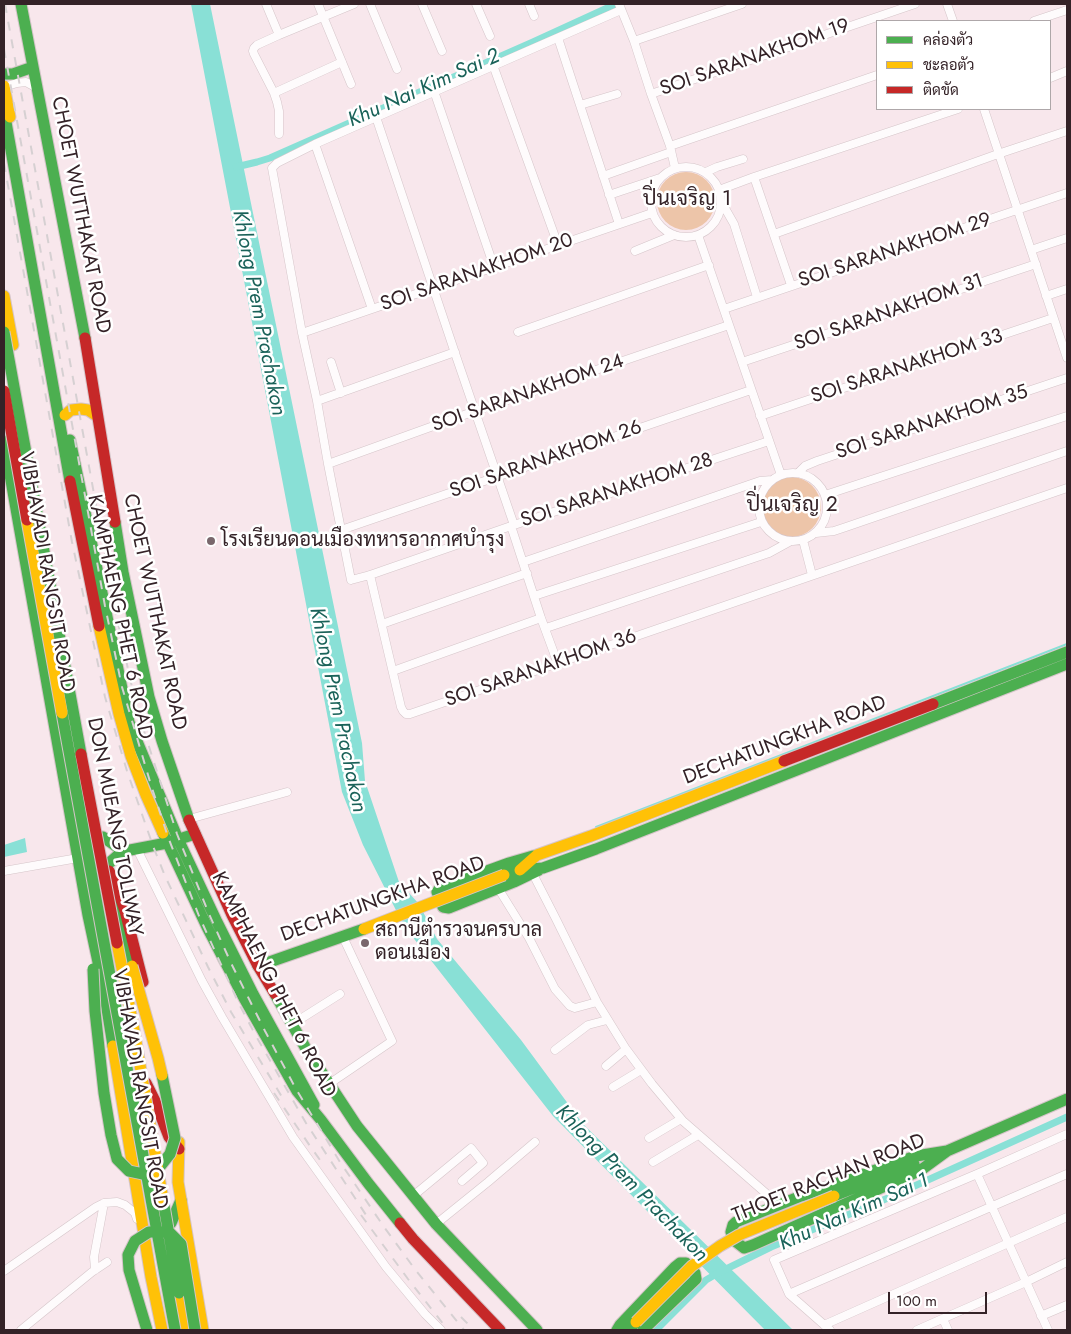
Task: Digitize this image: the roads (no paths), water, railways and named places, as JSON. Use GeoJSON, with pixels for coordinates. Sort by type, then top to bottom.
{"type":"FeatureCollection","features":[{"type":"Feature","properties":{"kind":"main road","name":"CHOET WUTTHAKAT ROAD"},"geometry":{"type":"LineString","coordinates":[[21,4],[86,345],[123,572],[149,697],[189,819],[232,915],[258,966],[292,1025],[362,1133],[436,1224],[537,1330]]}},
{"type":"Feature","properties":{"kind":"main road"},"geometry":{"type":"LineString","coordinates":[[4,74],[13,74],[33,67]]}},
{"type":"Feature","properties":{"kind":"main road","name":"KAMPHAENG PHET 6 ROAD"},"geometry":{"type":"LineString","coordinates":[[4,86],[22,170],[35,254],[65,414],[129,722],[207,927],[244,998],[297,1091],[413,1239],[500,1330]]}},
{"type":"Feature","properties":{"kind":"main road","name":"KAMPHAENG PHET 6 ROAD"},"geometry":{"type":"LineString","coordinates":[[4,110],[66,458],[114,695],[131,756],[146,795],[173,841]]}},
{"type":"Feature","properties":{"kind":"main road","name":"VIBHAVADI RANGSIT ROAD"},"geometry":{"type":"LineString","coordinates":[[4,296],[114,894],[119,934],[190,1330]]}},
{"type":"Feature","properties":{"kind":"main road","name":"DON MUEANG TOLLWAY"},"geometry":{"type":"LineString","coordinates":[[4,332],[74,718],[134,1030],[186,1330]]}},
{"type":"Feature","properties":{"kind":"main road","name":"DON MUEANG TOLLWAY"},"geometry":{"type":"LineString","coordinates":[[4,391],[175,1330]]}},
{"type":"Feature","properties":{"kind":"main road"},"geometry":{"type":"LineString","coordinates":[[65,414],[71,410],[81,409],[88,410],[97,416]]}},
{"type":"Feature","properties":{"kind":"main road","name":"VIBHAVADI RANGSIT ROAD"},"geometry":{"type":"LineString","coordinates":[[4,441],[88,915],[104,990],[151,1277],[162,1330]]}},
{"type":"Feature","properties":{"kind":"main road","name":"DECHATUNGKHA ROAD"},"geometry":{"type":"LineString","coordinates":[[258,966],[343,937],[504,875],[520,870],[538,871],[605,845],[937,708],[1067,652]]}},
{"type":"Feature","properties":{"kind":"main road","name":"DECHATUNGKHA ROAD"},"geometry":{"type":"LineString","coordinates":[[520,870],[538,855],[937,708],[1067,664]]}},
{"type":"Feature","properties":{"kind":"main road"},"geometry":{"type":"LineString","coordinates":[[109,868],[130,850],[173,841],[195,834]]}},
{"type":"Feature","properties":{"kind":"main road"},"geometry":{"type":"LineString","coordinates":[[103,837],[130,850]]}},
{"type":"Feature","properties":{"kind":"main road"},"geometry":{"type":"LineString","coordinates":[[538,855],[509,863],[440,888],[437,892],[445,908],[538,871]]}},
{"type":"Feature","properties":{"kind":"main road","name":"VIBHAVADI RANGSIT ROAD"},"geometry":{"type":"LineString","coordinates":[[109,868],[120,895],[140,969],[176,1117],[179,1149],[178,1182],[204,1330]]}},
{"type":"Feature","properties":{"kind":"main road"},"geometry":{"type":"LineString","coordinates":[[88,915],[95,1011],[104,1092],[113,1143],[117,1159],[129,1171],[143,1174],[158,1169],[170,1154],[175,1138],[158,1058],[114,894]]}},
{"type":"Feature","properties":{"kind":"main road"},"geometry":{"type":"LineString","coordinates":[[146,1084],[169,1137],[179,1149]]}},
{"type":"Feature","properties":{"kind":"main road","name":"THOET RACHAN ROAD"},"geometry":{"type":"LineString","coordinates":[[636,1327],[692,1266],[739,1235],[947,1151],[1067,1099]]}},
{"type":"Feature","properties":{"kind":"main road"},"geometry":{"type":"LineString","coordinates":[[947,1151],[921,1170],[753,1245],[744,1248],[735,1241],[731,1232],[736,1222],[802,1196],[916,1156],[947,1151]]}},
{"type":"Feature","properties":{"kind":"main road"},"geometry":{"type":"LineString","coordinates":[[171,1223],[181,1200]]}},
{"type":"Feature","properties":{"kind":"main road"},"geometry":{"type":"LineString","coordinates":[[147,1330],[129,1270],[128,1255],[135,1241],[150,1232],[169,1232],[181,1244],[195,1330]]}},
{"type":"Feature","properties":{"kind":"main road"},"geometry":{"type":"LineString","coordinates":[[617,1330],[674,1267],[680,1263],[686,1263],[695,1273],[696,1279],[636,1327]]}},
{"type":"Feature","properties":{"kind":"street"},"geometry":{"type":"LineString","coordinates":[[266,4],[278,36]]}},
{"type":"Feature","properties":{"kind":"street"},"geometry":{"type":"LineString","coordinates":[[318,4],[351,84]]}},
{"type":"Feature","properties":{"kind":"street"},"geometry":{"type":"LineString","coordinates":[[279,134],[279,111],[274,93],[253,51],[254,48],[257,45],[354,4]]}},
{"type":"Feature","properties":{"kind":"street"},"geometry":{"type":"LineString","coordinates":[[370,4],[397,69]]}},
{"type":"Feature","properties":{"kind":"street"},"geometry":{"type":"LineString","coordinates":[[422,4],[442,51]]}},
{"type":"Feature","properties":{"kind":"street"},"geometry":{"type":"LineString","coordinates":[[476,4],[490,36]]}},
{"type":"Feature","properties":{"kind":"street"},"geometry":{"type":"LineString","coordinates":[[529,4],[534,16]]}},
{"type":"Feature","properties":{"kind":"street"},"geometry":{"type":"LineString","coordinates":[[715,4],[718,12]]}},
{"type":"Feature","properties":{"kind":"street"},"geometry":{"type":"LineString","coordinates":[[634,41],[742,4]]}},
{"type":"Feature","properties":{"kind":"street","name":"SOI SARANAKHOM 19"},"geometry":{"type":"LineString","coordinates":[[651,94],[915,4]]}},
{"type":"Feature","properties":{"kind":"street"},"geometry":{"type":"LineString","coordinates":[[947,4],[953,20]]}},
{"type":"Feature","properties":{"kind":"street"},"geometry":{"type":"LineString","coordinates":[[341,530],[272,168],[277,163],[315,144],[558,38],[620,7],[634,41],[675,168]]}},
{"type":"Feature","properties":{"kind":"street"},"geometry":{"type":"LineString","coordinates":[[1037,20],[1067,10]]}},
{"type":"Feature","properties":{"kind":"street"},"geometry":{"type":"LineString","coordinates":[[558,38],[619,224]]}},
{"type":"Feature","properties":{"kind":"street"},"geometry":{"type":"LineString","coordinates":[[274,93],[342,62]]}},
{"type":"Feature","properties":{"kind":"street"},"geometry":{"type":"LineString","coordinates":[[493,65],[558,245]]}},
{"type":"Feature","properties":{"kind":"street"},"geometry":{"type":"LineString","coordinates":[[1051,78],[1067,72]]}},
{"type":"Feature","properties":{"kind":"street"},"geometry":{"type":"LineString","coordinates":[[603,176],[670,149],[876,75]]}},
{"type":"Feature","properties":{"kind":"street"},"geometry":{"type":"LineString","coordinates":[[4,86],[26,82],[37,88]]}},
{"type":"Feature","properties":{"kind":"street"},"geometry":{"type":"LineString","coordinates":[[434,91],[494,267]]}},
{"type":"Feature","properties":{"kind":"street"},"geometry":{"type":"LineString","coordinates":[[580,105],[617,94]]}},
{"type":"Feature","properties":{"kind":"street"},"geometry":{"type":"LineString","coordinates":[[719,190],[754,176],[955,110]]}},
{"type":"Feature","properties":{"kind":"street"},"geometry":{"type":"LineString","coordinates":[[984,110],[1053,318],[1065,342],[1067,358]]}},
{"type":"Feature","properties":{"kind":"street"},"geometry":{"type":"LineString","coordinates":[[376,117],[497,477],[541,618],[558,664]]}},
{"type":"Feature","properties":{"kind":"street"},"geometry":{"type":"LineString","coordinates":[[774,234],[1067,131]]}},
{"type":"Feature","properties":{"kind":"street"},"geometry":{"type":"LineString","coordinates":[[315,144],[372,309]]}},
{"type":"Feature","properties":{"kind":"street"},"geometry":{"type":"LineString","coordinates":[[706,172],[742,159]]}},
{"type":"Feature","properties":{"kind":"street"},"geometry":{"type":"LineString","coordinates":[[686,166],[706,172],[714,180],[719,190],[721,207],[718,216],[713,224],[698,235],[686,237],[674,235],[665,230],[652,213],[650,201],[653,189],[660,178],[675,168],[686,166]]}},
{"type":"Feature","properties":{"kind":"street"},"geometry":{"type":"LineString","coordinates":[[754,176],[791,285]]}},
{"type":"Feature","properties":{"kind":"street"},"geometry":{"type":"LineString","coordinates":[[609,195],[660,178]]}},
{"type":"Feature","properties":{"kind":"street","name":"SOI SARANAKHOM 29"},"geometry":{"type":"LineString","coordinates":[[724,309],[1067,193]]}},
{"type":"Feature","properties":{"kind":"street"},"geometry":{"type":"LineString","coordinates":[[721,207],[726,210],[734,224],[757,297]]}},
{"type":"Feature","properties":{"kind":"street","name":"SOI SARANAKHOM 20"},"geometry":{"type":"LineString","coordinates":[[302,333],[652,213]]}},
{"type":"Feature","properties":{"kind":"street"},"geometry":{"type":"LineString","coordinates":[[636,251],[674,235]]}},
{"type":"Feature","properties":{"kind":"street"},"geometry":{"type":"LineString","coordinates":[[698,235],[780,475]]}},
{"type":"Feature","properties":{"kind":"street"},"geometry":{"type":"LineString","coordinates":[[1031,250],[1067,238]]}},
{"type":"Feature","properties":{"kind":"street","name":"SOI SARANAKHOM 31"},"geometry":{"type":"LineString","coordinates":[[742,362],[1036,264]]}},
{"type":"Feature","properties":{"kind":"street"},"geometry":{"type":"LineString","coordinates":[[518,332],[709,265]]}},
{"type":"Feature","properties":{"kind":"street"},"geometry":{"type":"LineString","coordinates":[[1046,296],[1067,290]]}},
{"type":"Feature","properties":{"kind":"street","name":"SOI SARANAKHOM 33"},"geometry":{"type":"LineString","coordinates":[[760,416],[1053,318]]}},
{"type":"Feature","properties":{"kind":"street","name":"SOI SARANAKHOM 24"},"geometry":{"type":"LineString","coordinates":[[328,464],[475,411],[729,325]]}},
{"type":"Feature","properties":{"kind":"street"},"geometry":{"type":"LineString","coordinates":[[317,401],[455,352]]}},
{"type":"Feature","properties":{"kind":"street"},"geometry":{"type":"LineString","coordinates":[[331,362],[341,393]]}},
{"type":"Feature","properties":{"kind":"street","name":"SOI SARANAKHOM 35"},"geometry":{"type":"LineString","coordinates":[[798,473],[805,466],[1067,378]]}},
{"type":"Feature","properties":{"kind":"street","name":"SOI SARANAKHOM 26"},"geometry":{"type":"LineString","coordinates":[[341,530],[752,390]]}},
{"type":"Feature","properties":{"kind":"street"},"geometry":{"type":"LineString","coordinates":[[825,495],[1067,416]]}},
{"type":"Feature","properties":{"kind":"street","name":"SOI SARANAKHOM 28"},"geometry":{"type":"LineString","coordinates":[[341,530],[352,580],[512,525],[769,441]]}},
{"type":"Feature","properties":{"kind":"street"},"geometry":{"type":"LineString","coordinates":[[816,533],[826,516],[827,505],[821,487],[815,480],[798,473],[789,472],[772,480],[764,488],[759,499],[758,510],[761,522],[772,535],[780,540],[789,542],[804,540],[816,533],[846,527],[1067,452]]}},
{"type":"Feature","properties":{"kind":"street"},"geometry":{"type":"LineString","coordinates":[[523,562],[760,481],[772,480]]}},
{"type":"Feature","properties":{"kind":"street","name":"SOI SARANAKHOM 36"},"geometry":{"type":"LineString","coordinates":[[370,575],[403,711],[406,714],[410,714],[1067,488]]}},
{"type":"Feature","properties":{"kind":"street"},"geometry":{"type":"LineString","coordinates":[[534,596],[761,522]]}},
{"type":"Feature","properties":{"kind":"street"},"geometry":{"type":"LineString","coordinates":[[804,540],[812,575]]}},
{"type":"Feature","properties":{"kind":"street"},"geometry":{"type":"LineString","coordinates":[[546,628],[769,553],[789,542]]}},
{"type":"Feature","properties":{"kind":"street"},"geometry":{"type":"LineString","coordinates":[[382,624],[527,573]]}},
{"type":"Feature","properties":{"kind":"street"},"geometry":{"type":"LineString","coordinates":[[393,671],[541,618]]}},
{"type":"Feature","properties":{"kind":"street"},"geometry":{"type":"LineString","coordinates":[[189,819],[287,792]]}},
{"type":"Feature","properties":{"kind":"street"},"geometry":{"type":"LineString","coordinates":[[130,850],[210,996],[293,1137],[382,1261],[425,1314],[441,1330]]}},
{"type":"Feature","properties":{"kind":"street"},"geometry":{"type":"LineString","coordinates":[[4,871],[78,858]]}},
{"type":"Feature","properties":{"kind":"street"},"geometry":{"type":"LineString","coordinates":[[538,871],[556,919],[597,1002],[626,1049],[681,1119],[776,1202]]}},
{"type":"Feature","properties":{"kind":"street"},"geometry":{"type":"LineString","coordinates":[[498,888],[530,938],[555,989],[570,1006],[575,1008],[597,1002]]}},
{"type":"Feature","properties":{"kind":"street"},"geometry":{"type":"LineString","coordinates":[[329,1084],[392,1041],[343,937]]}},
{"type":"Feature","properties":{"kind":"street"},"geometry":{"type":"LineString","coordinates":[[292,1025],[340,994]]}},
{"type":"Feature","properties":{"kind":"street"},"geometry":{"type":"LineString","coordinates":[[555,1050],[588,1025],[607,1020]]}},
{"type":"Feature","properties":{"kind":"street"},"geometry":{"type":"LineString","coordinates":[[606,1066],[626,1049]]}},
{"type":"Feature","properties":{"kind":"street"},"geometry":{"type":"LineString","coordinates":[[613,1087],[642,1070]]}},
{"type":"Feature","properties":{"kind":"street"},"geometry":{"type":"LineString","coordinates":[[649,1138],[681,1119]]}},
{"type":"Feature","properties":{"kind":"street"},"geometry":{"type":"LineString","coordinates":[[1067,1134],[774,1260],[789,1294],[827,1328],[1067,1216]]}},
{"type":"Feature","properties":{"kind":"street"},"geometry":{"type":"LineString","coordinates":[[654,1162],[698,1135]]}},
{"type":"Feature","properties":{"kind":"street"},"geometry":{"type":"LineString","coordinates":[[436,1224],[535,1142]]}},
{"type":"Feature","properties":{"kind":"street"},"geometry":{"type":"LineString","coordinates":[[413,1196],[471,1148],[483,1163],[462,1181]]}},
{"type":"Feature","properties":{"kind":"street"},"geometry":{"type":"LineString","coordinates":[[977,1174],[1048,1330]]}},
{"type":"Feature","properties":{"kind":"street"},"geometry":{"type":"LineString","coordinates":[[789,1294],[1067,1174]]}},
{"type":"Feature","properties":{"kind":"street"},"geometry":{"type":"LineString","coordinates":[[4,1271],[96,1207],[104,1203],[117,1202],[125,1205],[135,1213],[151,1277]]}},
{"type":"Feature","properties":{"kind":"street"},"geometry":{"type":"LineString","coordinates":[[95,1270],[94,1257],[104,1203]]}},
{"type":"Feature","properties":{"kind":"street"},"geometry":{"type":"LineString","coordinates":[[21,1330],[107,1262]]}},
{"type":"Feature","properties":{"kind":"street"},"geometry":{"type":"LineString","coordinates":[[917,1330],[1067,1262]]}},
{"type":"Feature","properties":{"kind":"street"},"geometry":{"type":"LineString","coordinates":[[1041,1316],[1067,1304]]}},
{"type":"Feature","properties":{"kind":"street"},"geometry":{"type":"LineString","coordinates":[[943,1318],[948,1330]]}},
{"type":"Feature","properties":{"kind":"water","name":"Khlong Prem Prachakon"},"geometry":{"type":"Polygon","coordinates":[[[191,4],[210,4],[362,743],[365,781],[399,882],[419,904],[437,939],[521,1040],[583,1124],[793,1330],[765,1330],[553,1116],[404,926],[363,845],[342,792],[191,4]]]}},
{"type":"Feature","properties":{"kind":"water"},"geometry":{"type":"Polygon","coordinates":[[[25,838],[27,852],[4,857],[4,845],[25,838]]]}},
{"type":"Feature","properties":{"kind":"waterway","name":"Khu Nai Kim Sai 2"},"geometry":{"type":"LineString","coordinates":[[236,167],[270,158],[616,4]]}},
{"type":"Feature","properties":{"kind":"waterway"},"geometry":{"type":"LineString","coordinates":[[596,827],[1067,644]]}},
{"type":"Feature","properties":{"kind":"waterway","name":"Khu Nai Kim Sai 1"},"geometry":{"type":"LineString","coordinates":[[656,1330],[706,1280],[718,1273],[771,1247],[888,1198],[1067,1117]]}},
{"type":"Feature","properties":{"kind":"railway"},"geometry":{"type":"LineString","coordinates":[[5,4],[114,604],[131,683],[144,731],[177,834],[231,963],[296,1089],[340,1162],[384,1227],[417,1272],[464,1330]]}},
{"type":"Feature","properties":{"kind":"railway"},"geometry":{"type":"LineString","coordinates":[[4,49],[105,606],[122,687],[151,785],[168,837],[199,916],[239,1004],[306,1123],[368,1218]]}},
{"type":"Feature","properties":{"kind":"railway"},"geometry":{"type":"LineString","coordinates":[[4,163],[72,542],[105,697],[127,771],[165,876],[208,967],[231,1012],[282,1097]]}},
{"type":"Feature","properties":{"kind":"railway"},"geometry":{"type":"LineString","coordinates":[[274,1093],[325,1167]]}},
{"type":"Feature","properties":{"kind":"railway"},"geometry":{"type":"LineString","coordinates":[[361,1215],[448,1330]]}},
{"type":"Feature","properties":{"kind":"railway"},"geometry":{"type":"LineString","coordinates":[[461,1317],[474,1330]]}},
{"type":"Feature","properties":{"kind":"place","name":"โรงเรียนดอนเมืองทหารอากาศบำรุง"},"geometry":{"type":"Point","coordinates":[211,541]}},
{"type":"Feature","properties":{"kind":"place","name":"สถานีตำรวจนครบาล ดอนเมือง"},"geometry":{"type":"Point","coordinates":[365,943]}},
{"type":"Feature","properties":{"kind":"district","name":"ปิ่นเจริญ 1"},"geometry":{"type":"Point","coordinates":[687,200]}},
{"type":"Feature","properties":{"kind":"district","name":"ปิ่นเจริญ 2"},"geometry":{"type":"Point","coordinates":[792,506]}}]}
